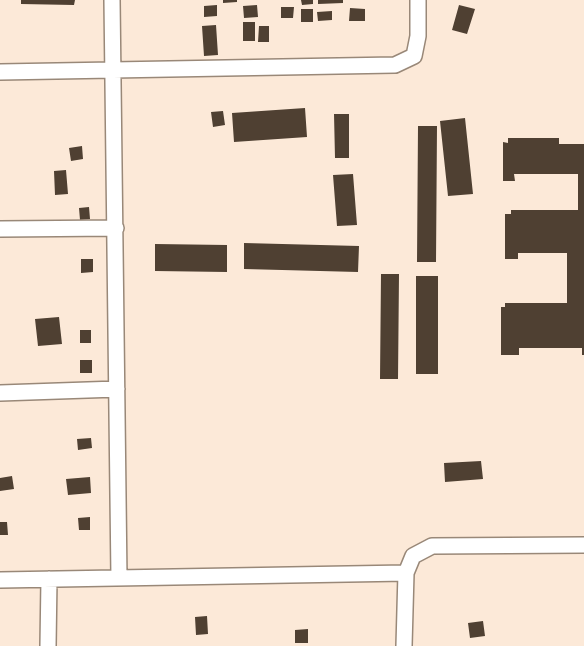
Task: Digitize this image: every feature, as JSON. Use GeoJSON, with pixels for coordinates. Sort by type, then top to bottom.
{"type":"FeatureCollection","features":[{"type":"Feature","properties":{"kind":"street"},"geometry":{"type":"LineString","coordinates":[[112,0],[119,578]]}},
{"type":"Feature","properties":{"kind":"street"},"geometry":{"type":"LineString","coordinates":[[0,72],[395,65],[414,56],[418,36],[418,0]]}},
{"type":"Feature","properties":{"kind":"street"},"geometry":{"type":"LineString","coordinates":[[0,229],[116,228]]}},
{"type":"Feature","properties":{"kind":"street"},"geometry":{"type":"LineString","coordinates":[[0,393],[117,389]]}},
{"type":"Feature","properties":{"kind":"street"},"geometry":{"type":"LineString","coordinates":[[404,646],[406,574],[413,556],[432,546],[584,545]]}},
{"type":"Feature","properties":{"kind":"street"},"geometry":{"type":"LineString","coordinates":[[0,580],[406,574]]}},
{"type":"Feature","properties":{"kind":"street"},"geometry":{"type":"LineString","coordinates":[[48,646],[49,579]]}},
{"type":"Feature","properties":{"kind":"building"},"geometry":{"type":"Polygon","coordinates":[[[21,0],[75,0],[74,5],[21,4],[21,0]]]}},
{"type":"Feature","properties":{"kind":"building"},"geometry":{"type":"Polygon","coordinates":[[[223,0],[237,0],[237,2],[223,3],[223,0]]]}},
{"type":"Feature","properties":{"kind":"building"},"geometry":{"type":"Polygon","coordinates":[[[301,0],[313,0],[313,4],[302,5],[301,0]]]}},
{"type":"Feature","properties":{"kind":"building"},"geometry":{"type":"Polygon","coordinates":[[[318,0],[343,0],[343,3],[318,4],[318,0]]]}},
{"type":"Feature","properties":{"kind":"building"},"geometry":{"type":"Polygon","coordinates":[[[217,5],[217,16],[204,17],[204,6],[217,5]]]}},
{"type":"Feature","properties":{"kind":"building"},"geometry":{"type":"Polygon","coordinates":[[[257,5],[258,17],[244,18],[243,6],[257,5]]]}},
{"type":"Feature","properties":{"kind":"building"},"geometry":{"type":"Polygon","coordinates":[[[459,5],[475,9],[467,34],[452,30],[459,5]]]}},
{"type":"Feature","properties":{"kind":"building"},"geometry":{"type":"Polygon","coordinates":[[[281,7],[294,7],[293,18],[281,18],[281,7]]]}},
{"type":"Feature","properties":{"kind":"building"},"geometry":{"type":"Polygon","coordinates":[[[350,8],[365,9],[365,21],[349,21],[350,8]]]}},
{"type":"Feature","properties":{"kind":"building"},"geometry":{"type":"Polygon","coordinates":[[[301,9],[313,9],[313,22],[301,22],[301,9]]]}},
{"type":"Feature","properties":{"kind":"building"},"geometry":{"type":"Polygon","coordinates":[[[332,11],[332,20],[318,21],[317,12],[332,11]]]}},
{"type":"Feature","properties":{"kind":"building"},"geometry":{"type":"Polygon","coordinates":[[[243,22],[255,22],[255,41],[243,41],[243,22]]]}},
{"type":"Feature","properties":{"kind":"building"},"geometry":{"type":"Polygon","coordinates":[[[216,25],[218,55],[204,56],[202,26],[216,25]]]}},
{"type":"Feature","properties":{"kind":"building"},"geometry":{"type":"Polygon","coordinates":[[[259,26],[269,26],[269,42],[258,42],[259,26]]]}},
{"type":"Feature","properties":{"kind":"building"},"geometry":{"type":"Polygon","coordinates":[[[305,108],[307,137],[234,142],[232,113],[305,108]]]}},
{"type":"Feature","properties":{"kind":"building"},"geometry":{"type":"Polygon","coordinates":[[[223,111],[225,125],[213,127],[211,112],[223,111]]]}},
{"type":"Feature","properties":{"kind":"building"},"geometry":{"type":"Polygon","coordinates":[[[334,114],[349,114],[349,158],[335,158],[334,114]]]}},
{"type":"Feature","properties":{"kind":"building"},"geometry":{"type":"Polygon","coordinates":[[[465,118],[473,194],[448,196],[440,121],[465,118]]]}},
{"type":"Feature","properties":{"kind":"building"},"geometry":{"type":"Polygon","coordinates":[[[418,126],[437,126],[436,262],[417,262],[418,126]]]}},
{"type":"Feature","properties":{"kind":"building"},"geometry":{"type":"Polygon","coordinates":[[[508,138],[559,138],[559,144],[584,144],[584,355],[582,355],[582,348],[519,348],[519,355],[501,355],[501,307],[505,307],[505,303],[567,303],[567,253],[518,253],[518,259],[505,259],[505,214],[511,214],[511,210],[578,210],[578,174],[514,174],[515,181],[503,181],[503,142],[508,143],[508,138]]]}},
{"type":"Feature","properties":{"kind":"building"},"geometry":{"type":"Polygon","coordinates":[[[82,146],[83,159],[71,161],[69,148],[82,146]]]}},
{"type":"Feature","properties":{"kind":"building"},"geometry":{"type":"Polygon","coordinates":[[[66,170],[68,194],[55,195],[54,171],[66,170]]]}},
{"type":"Feature","properties":{"kind":"building"},"geometry":{"type":"Polygon","coordinates":[[[353,174],[357,225],[337,226],[333,175],[353,174]]]}},
{"type":"Feature","properties":{"kind":"building"},"geometry":{"type":"Polygon","coordinates":[[[89,207],[90,219],[80,220],[79,208],[89,207]]]}},
{"type":"Feature","properties":{"kind":"building"},"geometry":{"type":"Polygon","coordinates":[[[244,243],[359,246],[358,272],[244,269],[244,243]]]}},
{"type":"Feature","properties":{"kind":"building"},"geometry":{"type":"Polygon","coordinates":[[[155,244],[227,245],[227,272],[155,271],[155,244]]]}},
{"type":"Feature","properties":{"kind":"building"},"geometry":{"type":"Polygon","coordinates":[[[81,259],[93,259],[93,272],[81,273],[81,259]]]}},
{"type":"Feature","properties":{"kind":"building"},"geometry":{"type":"Polygon","coordinates":[[[381,274],[399,274],[398,379],[380,379],[381,274]]]}},
{"type":"Feature","properties":{"kind":"building"},"geometry":{"type":"Polygon","coordinates":[[[416,276],[438,276],[438,374],[416,374],[416,276]]]}},
{"type":"Feature","properties":{"kind":"building"},"geometry":{"type":"Polygon","coordinates":[[[59,317],[62,344],[38,346],[35,319],[59,317]]]}},
{"type":"Feature","properties":{"kind":"building"},"geometry":{"type":"Polygon","coordinates":[[[80,330],[91,330],[91,343],[80,343],[80,330]]]}},
{"type":"Feature","properties":{"kind":"building"},"geometry":{"type":"Polygon","coordinates":[[[80,360],[92,360],[92,373],[80,373],[80,360]]]}},
{"type":"Feature","properties":{"kind":"building"},"geometry":{"type":"Polygon","coordinates":[[[91,438],[92,448],[78,450],[77,439],[91,438]]]}},
{"type":"Feature","properties":{"kind":"building"},"geometry":{"type":"Polygon","coordinates":[[[481,461],[483,479],[445,482],[444,463],[481,461]]]}},
{"type":"Feature","properties":{"kind":"building"},"geometry":{"type":"Polygon","coordinates":[[[12,476],[14,489],[0,491],[0,478],[12,476]]]}},
{"type":"Feature","properties":{"kind":"building"},"geometry":{"type":"Polygon","coordinates":[[[90,477],[91,493],[68,495],[66,479],[90,477]]]}},
{"type":"Feature","properties":{"kind":"building"},"geometry":{"type":"Polygon","coordinates":[[[90,517],[90,530],[79,530],[78,518],[90,517]]]}},
{"type":"Feature","properties":{"kind":"building"},"geometry":{"type":"Polygon","coordinates":[[[0,522],[7,522],[8,535],[0,535],[0,522]]]}},
{"type":"Feature","properties":{"kind":"building"},"geometry":{"type":"Polygon","coordinates":[[[207,616],[208,634],[196,635],[195,617],[207,616]]]}},
{"type":"Feature","properties":{"kind":"building"},"geometry":{"type":"Polygon","coordinates":[[[483,621],[485,636],[470,638],[468,623],[483,621]]]}},
{"type":"Feature","properties":{"kind":"building"},"geometry":{"type":"Polygon","coordinates":[[[308,629],[308,643],[295,643],[295,630],[308,629]]]}}]}
